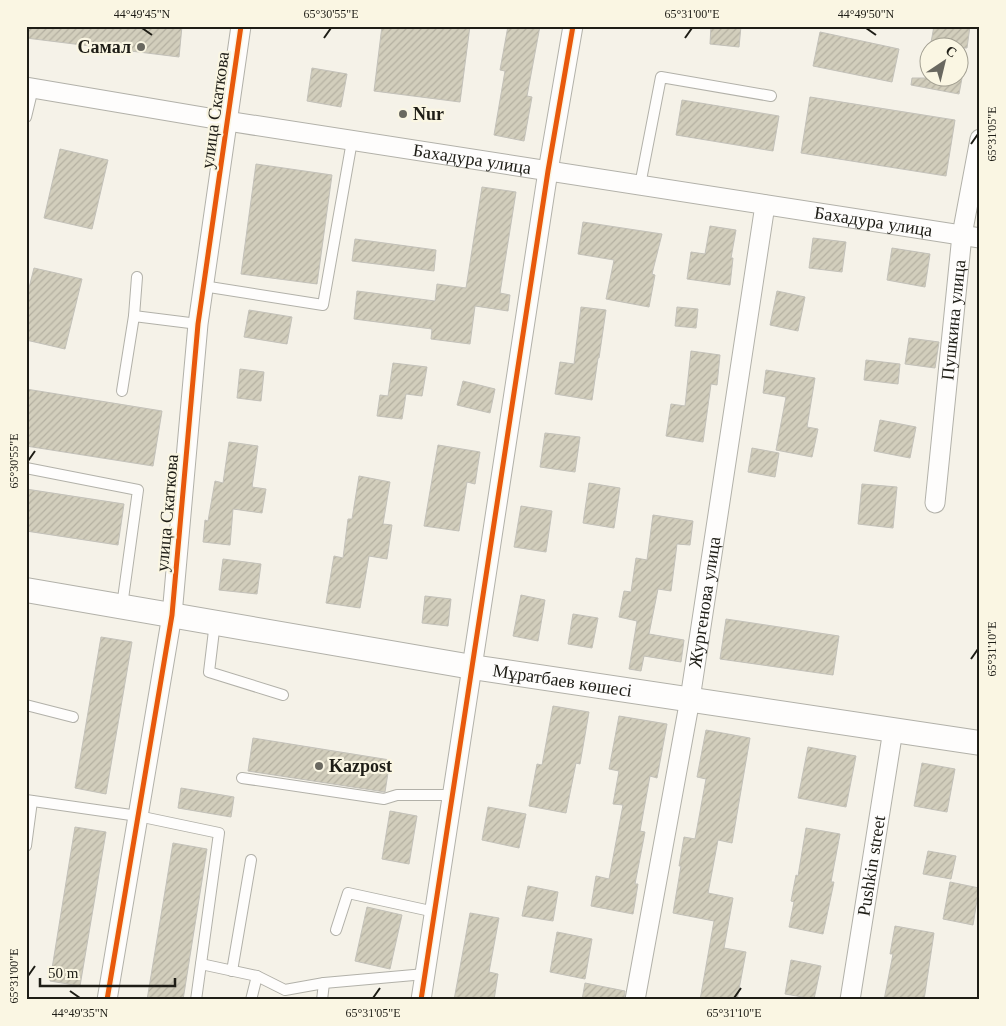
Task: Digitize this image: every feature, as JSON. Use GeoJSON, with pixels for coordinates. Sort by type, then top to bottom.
{"type":"FeatureCollection","features":[{"type":"Feature","properties":{"kind":"street","name":"улица Скаткова"},"geometry":{"type":"LineString","coordinates":[[106,1000],[172,615],[198,324],[241,26]]}},
{"type":"Feature","properties":{"kind":"street"},"geometry":{"type":"LineString","coordinates":[[421,1000],[548,171],[573,26]]}},
{"type":"Feature","properties":{"kind":"street","name":"Бахадура улица"},"geometry":{"type":"LineString","coordinates":[[29,88],[352,141],[971,236]]}},
{"type":"Feature","properties":{"kind":"street","name":"Пушкина улица"},"geometry":{"type":"LineString","coordinates":[[935,503],[971,236],[980,139]]}},
{"type":"Feature","properties":{"kind":"street","name":"Жургенова улица"},"geometry":{"type":"LineString","coordinates":[[636,1000],[690,700],[765,205]]}},
{"type":"Feature","properties":{"kind":"street","name":"Мұратбаев көшесі"},"geometry":{"type":"LineString","coordinates":[[26,590],[472,666],[980,743]]}},
{"type":"Feature","properties":{"kind":"street","name":"Pushkin street"},"geometry":{"type":"LineString","coordinates":[[850,1000],[893,730]]}},
{"type":"Feature","properties":{"kind":"lane"},"geometry":{"type":"LineString","coordinates":[[640,185],[660,76],[771,96]]}},
{"type":"Feature","properties":{"kind":"lane"},"geometry":{"type":"LineString","coordinates":[[26,117],[29,88]]}},
{"type":"Feature","properties":{"kind":"lane"},"geometry":{"type":"LineString","coordinates":[[204,286],[323,306],[352,141]]}},
{"type":"Feature","properties":{"kind":"lane"},"geometry":{"type":"LineString","coordinates":[[122,392],[134,316],[137,277]]}},
{"type":"Feature","properties":{"kind":"lane"},"geometry":{"type":"LineString","coordinates":[[134,316],[198,324]]}},
{"type":"Feature","properties":{"kind":"lane"},"geometry":{"type":"LineString","coordinates":[[26,468],[138,490],[122,606]]}},
{"type":"Feature","properties":{"kind":"lane"},"geometry":{"type":"LineString","coordinates":[[215,622],[209,672],[283,695]]}},
{"type":"Feature","properties":{"kind":"lane"},"geometry":{"type":"LineString","coordinates":[[26,705],[73,717]]}},
{"type":"Feature","properties":{"kind":"lane"},"geometry":{"type":"LineString","coordinates":[[242,778],[384,799],[397,795],[452,795]]}},
{"type":"Feature","properties":{"kind":"lane"},"geometry":{"type":"LineString","coordinates":[[26,846],[29,801],[138,816],[219,833],[196,1000]]}},
{"type":"Feature","properties":{"kind":"lane"},"geometry":{"type":"LineString","coordinates":[[232,970],[251,860]]}},
{"type":"Feature","properties":{"kind":"lane"},"geometry":{"type":"LineString","coordinates":[[336,930],[348,893],[435,912]]}},
{"type":"Feature","properties":{"kind":"lane"},"geometry":{"type":"LineString","coordinates":[[201,964],[257,976],[285,990],[324,983],[425,974]]}},
{"type":"Feature","properties":{"kind":"lane"},"geometry":{"type":"LineString","coordinates":[[252,1000],[257,976]]}},
{"type":"Feature","properties":{"kind":"lane"},"geometry":{"type":"LineString","coordinates":[[322,1000],[324,983]]}},
{"type":"Feature","properties":{"kind":"building","name":"Самал"},"geometry":{"type":"Polygon","coordinates":[[[26,26],[182,26],[179,57],[26,38],[26,26]]]}},
{"type":"Feature","properties":{"kind":"building"},"geometry":{"type":"Polygon","coordinates":[[[382,26],[470,26],[460,102],[374,91],[382,26]]]}},
{"type":"Feature","properties":{"kind":"building"},"geometry":{"type":"Polygon","coordinates":[[[508,26],[540,26],[527,96],[532,97],[524,141],[494,135],[505,71],[500,70],[508,26]]]}},
{"type":"Feature","properties":{"kind":"building"},"geometry":{"type":"Polygon","coordinates":[[[711,26],[741,26],[739,47],[710,44],[711,26]]]}},
{"type":"Feature","properties":{"kind":"building"},"geometry":{"type":"Polygon","coordinates":[[[934,26],[970,26],[968,41],[968,38],[932,38],[934,26]]]}},
{"type":"Feature","properties":{"kind":"building"},"geometry":{"type":"Polygon","coordinates":[[[820,32],[899,49],[892,82],[813,66],[820,32]]]}},
{"type":"Feature","properties":{"kind":"building"},"geometry":{"type":"Polygon","coordinates":[[[312,68],[347,74],[341,107],[307,101],[312,68]]]}},
{"type":"Feature","properties":{"kind":"building"},"geometry":{"type":"Polygon","coordinates":[[[912,78],[918,78],[918,86],[911,85],[912,78]]]}},
{"type":"Feature","properties":{"kind":"building"},"geometry":{"type":"Polygon","coordinates":[[[927,88],[960,88],[959,94],[927,88]]]}},
{"type":"Feature","properties":{"kind":"building"},"geometry":{"type":"Polygon","coordinates":[[[810,97],[955,120],[946,176],[801,153],[810,97]]]}},
{"type":"Feature","properties":{"kind":"building"},"geometry":{"type":"Polygon","coordinates":[[[682,100],[779,116],[773,151],[676,135],[682,100]]]}},
{"type":"Feature","properties":{"kind":"building"},"geometry":{"type":"Polygon","coordinates":[[[60,149],[108,160],[92,229],[44,218],[60,149]]]}},
{"type":"Feature","properties":{"kind":"building"},"geometry":{"type":"Polygon","coordinates":[[[256,164],[332,175],[317,284],[241,274],[256,164]]]}},
{"type":"Feature","properties":{"kind":"building"},"geometry":{"type":"Polygon","coordinates":[[[482,187],[516,192],[500,293],[510,295],[508,311],[475,306],[470,344],[431,339],[432,329],[354,319],[357,291],[435,301],[437,284],[466,288],[482,187]]]}},
{"type":"Feature","properties":{"kind":"building"},"geometry":{"type":"Polygon","coordinates":[[[583,222],[662,234],[652,274],[655,275],[649,307],[606,299],[614,260],[578,254],[583,222]]]}},
{"type":"Feature","properties":{"kind":"building"},"geometry":{"type":"Polygon","coordinates":[[[710,226],[736,230],[731,258],[733,258],[730,285],[687,279],[691,252],[705,254],[710,226]]]}},
{"type":"Feature","properties":{"kind":"building"},"geometry":{"type":"Polygon","coordinates":[[[813,238],[846,242],[842,272],[809,268],[813,238]]]}},
{"type":"Feature","properties":{"kind":"building"},"geometry":{"type":"Polygon","coordinates":[[[355,239],[436,250],[434,271],[352,261],[355,239]]]}},
{"type":"Feature","properties":{"kind":"building"},"geometry":{"type":"Polygon","coordinates":[[[892,248],[930,254],[925,287],[887,280],[892,248]]]}},
{"type":"Feature","properties":{"kind":"building"},"geometry":{"type":"Polygon","coordinates":[[[34,268],[82,279],[65,349],[26,340],[26,300],[34,268]]]}},
{"type":"Feature","properties":{"kind":"building"},"geometry":{"type":"Polygon","coordinates":[[[777,291],[805,297],[798,331],[770,325],[777,291]]]}},
{"type":"Feature","properties":{"kind":"building"},"geometry":{"type":"Polygon","coordinates":[[[581,307],[606,310],[592,400],[555,394],[560,362],[574,364],[581,307]]]}},
{"type":"Feature","properties":{"kind":"building"},"geometry":{"type":"Polygon","coordinates":[[[677,307],[698,309],[696,328],[675,326],[677,307]]]}},
{"type":"Feature","properties":{"kind":"building"},"geometry":{"type":"Polygon","coordinates":[[[249,310],[292,317],[287,344],[244,337],[249,310]]]}},
{"type":"Feature","properties":{"kind":"building"},"geometry":{"type":"Polygon","coordinates":[[[909,338],[939,342],[935,368],[905,364],[909,338]]]}},
{"type":"Feature","properties":{"kind":"building"},"geometry":{"type":"Polygon","coordinates":[[[691,351],[720,355],[717,385],[711,384],[703,442],[666,436],[671,404],[685,406],[691,351]]]}},
{"type":"Feature","properties":{"kind":"building"},"geometry":{"type":"Polygon","coordinates":[[[866,360],[900,364],[898,384],[864,380],[866,360]]]}},
{"type":"Feature","properties":{"kind":"building"},"geometry":{"type":"Polygon","coordinates":[[[393,363],[427,367],[422,396],[406,394],[402,419],[377,416],[380,395],[388,396],[393,363]]]}},
{"type":"Feature","properties":{"kind":"building"},"geometry":{"type":"Polygon","coordinates":[[[240,369],[264,372],[261,401],[237,398],[240,369]]]}},
{"type":"Feature","properties":{"kind":"building"},"geometry":{"type":"Polygon","coordinates":[[[766,370],[815,378],[807,427],[818,429],[812,457],[776,450],[786,397],[763,393],[766,370]]]}},
{"type":"Feature","properties":{"kind":"building"},"geometry":{"type":"Polygon","coordinates":[[[463,381],[495,389],[490,413],[457,405],[463,381]]]}},
{"type":"Feature","properties":{"kind":"building"},"geometry":{"type":"Polygon","coordinates":[[[26,389],[162,411],[153,466],[26,446],[26,389]]]}},
{"type":"Feature","properties":{"kind":"building"},"geometry":{"type":"Polygon","coordinates":[[[880,420],[916,427],[910,458],[874,451],[880,420]]]}},
{"type":"Feature","properties":{"kind":"building"},"geometry":{"type":"Polygon","coordinates":[[[545,433],[580,437],[575,472],[540,467],[545,433]]]}},
{"type":"Feature","properties":{"kind":"building"},"geometry":{"type":"Polygon","coordinates":[[[229,442],[258,446],[252,487],[266,489],[262,513],[233,509],[230,545],[203,542],[205,520],[208,521],[215,481],[223,483],[229,442]]]}},
{"type":"Feature","properties":{"kind":"building"},"geometry":{"type":"Polygon","coordinates":[[[438,445],[480,452],[475,484],[467,482],[459,531],[424,526],[438,445]]]}},
{"type":"Feature","properties":{"kind":"building"},"geometry":{"type":"Polygon","coordinates":[[[752,448],[779,453],[775,477],[748,472],[752,448]]]}},
{"type":"Feature","properties":{"kind":"building"},"geometry":{"type":"Polygon","coordinates":[[[359,476],[390,482],[383,524],[392,525],[387,559],[369,556],[360,608],[326,603],[334,556],[343,558],[348,519],[352,519],[359,476]]]}},
{"type":"Feature","properties":{"kind":"building"},"geometry":{"type":"Polygon","coordinates":[[[589,483],[620,488],[614,528],[583,523],[589,483]]]}},
{"type":"Feature","properties":{"kind":"building"},"geometry":{"type":"Polygon","coordinates":[[[862,484],[897,487],[893,528],[858,524],[862,484]]]}},
{"type":"Feature","properties":{"kind":"building"},"geometry":{"type":"Polygon","coordinates":[[[26,489],[124,504],[118,545],[26,531],[26,489]]]}},
{"type":"Feature","properties":{"kind":"building"},"geometry":{"type":"Polygon","coordinates":[[[521,506],[552,511],[546,552],[514,547],[521,506]]]}},
{"type":"Feature","properties":{"kind":"building"},"geometry":{"type":"Polygon","coordinates":[[[653,515],[693,521],[690,545],[677,544],[671,591],[658,589],[649,634],[684,640],[681,662],[644,656],[641,671],[629,669],[637,621],[619,617],[624,591],[631,592],[636,558],[647,560],[653,515]]]}},
{"type":"Feature","properties":{"kind":"building"},"geometry":{"type":"Polygon","coordinates":[[[223,559],[261,564],[257,594],[219,590],[223,559]]]}},
{"type":"Feature","properties":{"kind":"building"},"geometry":{"type":"Polygon","coordinates":[[[521,595],[545,600],[538,641],[513,636],[521,595]]]}},
{"type":"Feature","properties":{"kind":"building"},"geometry":{"type":"Polygon","coordinates":[[[425,596],[451,599],[448,626],[422,623],[425,596]]]}},
{"type":"Feature","properties":{"kind":"building"},"geometry":{"type":"Polygon","coordinates":[[[573,614],[598,618],[592,648],[568,644],[573,614]]]}},
{"type":"Feature","properties":{"kind":"building"},"geometry":{"type":"Polygon","coordinates":[[[726,619],[839,636],[833,675],[720,659],[726,619]]]}},
{"type":"Feature","properties":{"kind":"building"},"geometry":{"type":"Polygon","coordinates":[[[101,637],[132,642],[106,794],[75,788],[101,637]]]}},
{"type":"Feature","properties":{"kind":"building"},"geometry":{"type":"Polygon","coordinates":[[[553,706],[589,712],[580,764],[576,763],[566,813],[529,806],[537,764],[542,765],[553,706]]]}},
{"type":"Feature","properties":{"kind":"building"},"geometry":{"type":"Polygon","coordinates":[[[619,716],[667,724],[657,778],[650,776],[640,831],[645,832],[635,884],[638,884],[633,914],[591,906],[596,876],[609,879],[623,805],[613,804],[619,771],[609,769],[619,716]]]}},
{"type":"Feature","properties":{"kind":"building"},"geometry":{"type":"Polygon","coordinates":[[[706,730],[750,738],[732,843],[718,840],[708,893],[733,898],[724,948],[746,952],[737,1000],[700,1000],[714,921],[673,913],[684,837],[695,839],[706,779],[697,777],[706,730]]]}},
{"type":"Feature","properties":{"kind":"building","name":"Kazpost"},"geometry":{"type":"Polygon","coordinates":[[[253,738],[390,760],[385,792],[248,771],[253,738]]]}},
{"type":"Feature","properties":{"kind":"building"},"geometry":{"type":"Polygon","coordinates":[[[808,747],[856,756],[846,807],[798,798],[808,747]]]}},
{"type":"Feature","properties":{"kind":"building"},"geometry":{"type":"Polygon","coordinates":[[[922,763],[955,769],[947,812],[914,806],[922,763]]]}},
{"type":"Feature","properties":{"kind":"building"},"geometry":{"type":"Polygon","coordinates":[[[181,788],[234,797],[231,817],[178,808],[181,788]]]}},
{"type":"Feature","properties":{"kind":"building"},"geometry":{"type":"Polygon","coordinates":[[[488,807],[526,814],[519,848],[482,840],[488,807]]]}},
{"type":"Feature","properties":{"kind":"building"},"geometry":{"type":"Polygon","coordinates":[[[390,811],[417,816],[409,864],[382,859],[390,811]]]}},
{"type":"Feature","properties":{"kind":"building"},"geometry":{"type":"Polygon","coordinates":[[[75,827],[106,832],[80,986],[50,981],[75,827]]]}},
{"type":"Feature","properties":{"kind":"building"},"geometry":{"type":"Polygon","coordinates":[[[806,828],[840,834],[831,882],[834,882],[823,934],[789,927],[794,902],[791,901],[796,875],[798,876],[806,828]]]}},
{"type":"Feature","properties":{"kind":"building"},"geometry":{"type":"Polygon","coordinates":[[[173,843],[207,849],[183,1000],[147,1000],[173,843]]]}},
{"type":"Feature","properties":{"kind":"building"},"geometry":{"type":"Polygon","coordinates":[[[928,851],[956,856],[951,879],[923,874],[928,851]]]}},
{"type":"Feature","properties":{"kind":"building"},"geometry":{"type":"Polygon","coordinates":[[[950,882],[979,888],[973,925],[943,919],[950,882]]]}},
{"type":"Feature","properties":{"kind":"building"},"geometry":{"type":"Polygon","coordinates":[[[528,886],[558,892],[553,921],[522,916],[528,886]]]}},
{"type":"Feature","properties":{"kind":"building"},"geometry":{"type":"Polygon","coordinates":[[[367,907],[402,915],[390,969],[355,961],[367,907]]]}},
{"type":"Feature","properties":{"kind":"building"},"geometry":{"type":"Polygon","coordinates":[[[470,913],[499,918],[489,972],[498,974],[494,1000],[454,1000],[470,913]]]}},
{"type":"Feature","properties":{"kind":"building"},"geometry":{"type":"Polygon","coordinates":[[[895,926],[934,933],[924,1000],[884,1000],[893,954],[890,954],[895,926]]]}},
{"type":"Feature","properties":{"kind":"building"},"geometry":{"type":"Polygon","coordinates":[[[557,932],[592,939],[585,979],[550,972],[557,932]]]}},
{"type":"Feature","properties":{"kind":"building"},"geometry":{"type":"Polygon","coordinates":[[[791,960],[821,966],[814,999],[785,994],[791,960]]]}},
{"type":"Feature","properties":{"kind":"building"},"geometry":{"type":"Polygon","coordinates":[[[585,983],[625,991],[624,1000],[582,1000],[585,983]]]}},
{"type":"Feature","properties":{"kind":"cycle path"},"geometry":{"type":"LineString","coordinates":[[107,1000],[172,615],[198,324],[241,26]]}},
{"type":"Feature","properties":{"kind":"cycle path"},"geometry":{"type":"LineString","coordinates":[[421,1000],[548,171],[573,26]]}},
{"type":"Feature","properties":{"kind":"place","name":"Самал"},"geometry":{"type":"Point","coordinates":[141,47]}},
{"type":"Feature","properties":{"kind":"place","name":"Nur"},"geometry":{"type":"Point","coordinates":[403,114]}},
{"type":"Feature","properties":{"kind":"place","name":"Kazpost"},"geometry":{"type":"Point","coordinates":[319,766]}}]}
